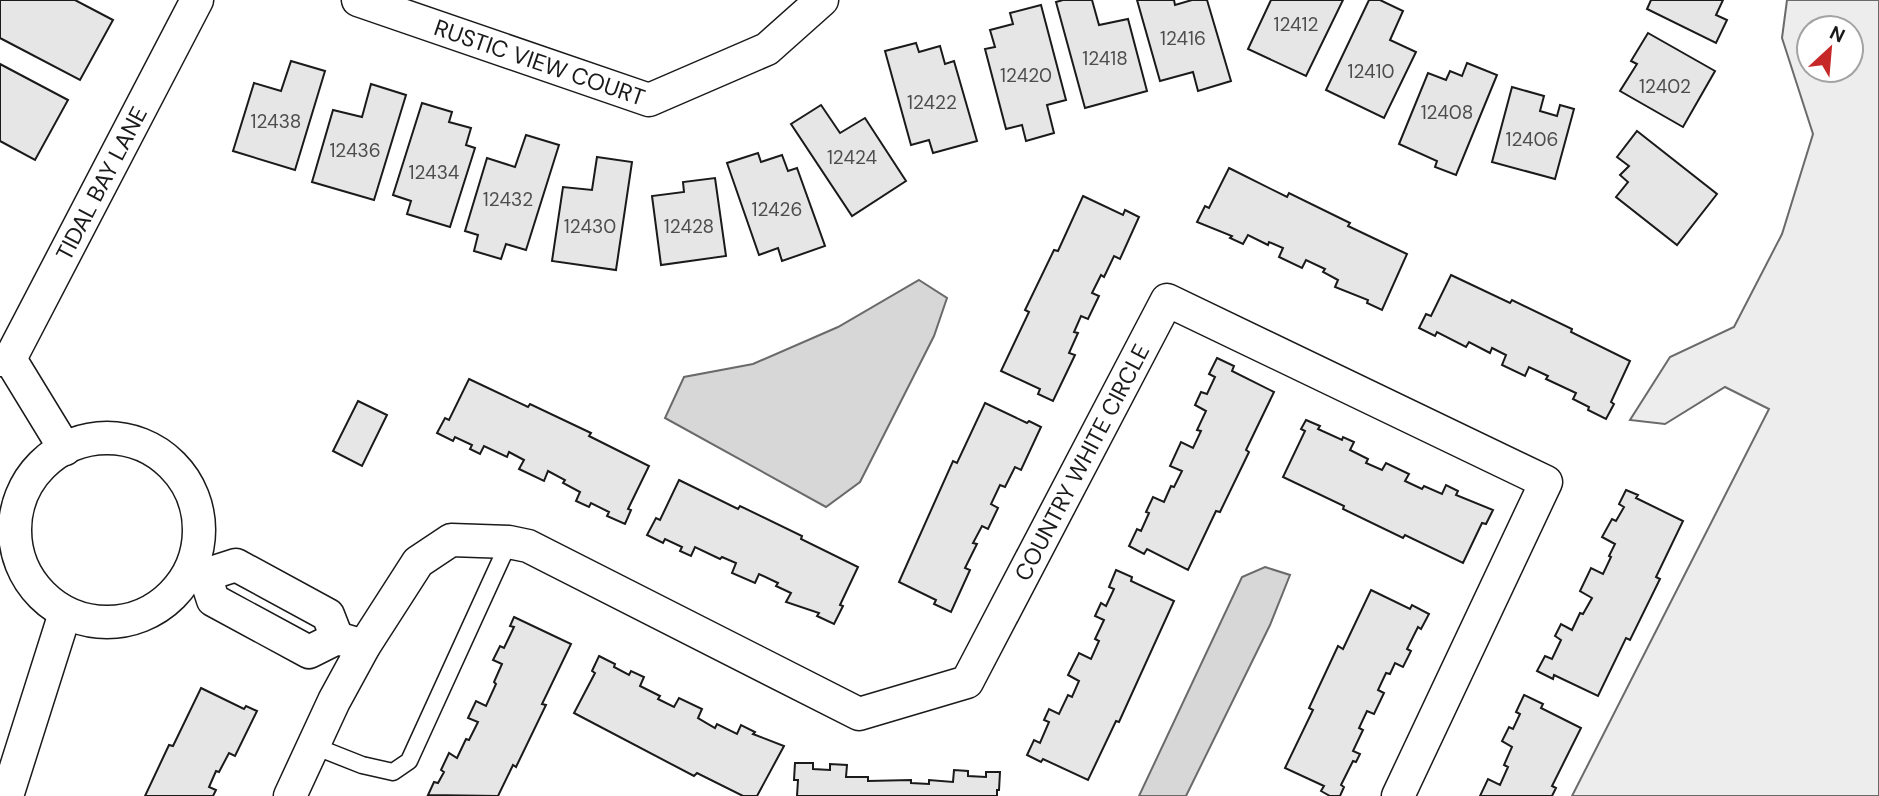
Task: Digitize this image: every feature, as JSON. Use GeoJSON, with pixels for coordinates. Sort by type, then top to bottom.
{"type":"FeatureCollection","features":[{"type":"Feature","properties":{"kind":"street","name":"TIDAL BAY LANE"},"geometry":{"type":"LineString","coordinates":[[5,360],[197,0]]}},
{"type":"Feature","properties":{"kind":"street","name":"RUSTIC VIEW COURT"},"geometry":{"type":"LineString","coordinates":[[358,0],[649,100],[767,49],[822,0]]}},
{"type":"Feature","properties":{"kind":"street","name":"COUNTRY WHITE CIRCLE"},"geometry":{"type":"LineString","coordinates":[[290,796],[334,701],[351,642],[418,562],[451,540],[509,542],[528,546],[859,714],[967,682],[1167,300],[1546,482],[1398,796]]}},
{"type":"Feature","properties":{"kind":"street"},"geometry":{"type":"LineString","coordinates":[[5,360],[65,449]]}},
{"type":"Feature","properties":{"kind":"street"},"geometry":{"type":"LineString","coordinates":[[198,572],[197,510],[186,482],[166,459],[139,443],[109,438],[78,442],[51,456],[29,479],[17,508],[15,538],[23,568],[40,594],[65,613],[94,621],[123,621],[151,612],[198,572],[236,565],[328,615],[351,642],[309,652],[213,600],[198,572]]}},
{"type":"Feature","properties":{"kind":"street"},"geometry":{"type":"LineString","coordinates":[[7,796],[65,613]]}},
{"type":"Feature","properties":{"kind":"lane"},"geometry":{"type":"LineString","coordinates":[[314,746],[362,765],[393,772],[409,761],[509,542]]}},
{"type":"Feature","properties":{"kind":"shaded area"},"geometry":{"type":"Polygon","coordinates":[[[1787,0],[1879,0],[1879,796],[1572,796],[1769,409],[1725,387],[1665,424],[1630,420],[1670,357],[1734,327],[1782,234],[1813,134],[1797,84],[1865,84],[1865,14],[1795,14],[1795,78],[1782,38],[1787,0]]]}},
{"type":"Feature","properties":{"kind":"shaded area"},"geometry":{"type":"Polygon","coordinates":[[[919,280],[947,298],[934,336],[860,482],[826,507],[665,418],[684,377],[753,364],[838,327],[919,280]]]}},
{"type":"Feature","properties":{"kind":"shaded area"},"geometry":{"type":"Polygon","coordinates":[[[1265,567],[1290,575],[1270,625],[1186,796],[1139,796],[1242,577],[1265,567]]]}},
{"type":"Feature","properties":{"kind":"building"},"geometry":{"type":"Polygon","coordinates":[[[0,0],[75,0],[113,20],[80,80],[0,38],[0,0]]]}},
{"type":"Feature","properties":{"kind":"building"},"geometry":{"type":"Polygon","coordinates":[[[1092,0],[1099,25],[1128,19],[1147,91],[1085,108],[1056,2],[1092,0]]]}},
{"type":"Feature","properties":{"kind":"building"},"geometry":{"type":"Polygon","coordinates":[[[1137,0],[1174,0],[1175,5],[1192,0],[1207,0],[1231,81],[1198,91],[1193,72],[1160,81],[1137,0]]]}},
{"type":"Feature","properties":{"kind":"building"},"geometry":{"type":"Polygon","coordinates":[[[1271,0],[1343,0],[1306,76],[1248,49],[1271,0]]]}},
{"type":"Feature","properties":{"kind":"building"},"geometry":{"type":"Polygon","coordinates":[[[1369,0],[1380,0],[1403,11],[1390,40],[1416,52],[1384,118],[1326,90],[1369,0]]]}},
{"type":"Feature","properties":{"kind":"building"},"geometry":{"type":"Polygon","coordinates":[[[1651,0],[1723,0],[1716,15],[1727,20],[1716,43],[1647,9],[1651,0]]]}},
{"type":"Feature","properties":{"kind":"building"},"geometry":{"type":"Polygon","coordinates":[[[1041,5],[1066,100],[1047,105],[1054,133],[1026,141],[1022,125],[1006,129],[985,49],[995,47],[990,30],[1013,24],[1010,13],[1041,5]]]}},
{"type":"Feature","properties":{"kind":"building"},"geometry":{"type":"Polygon","coordinates":[[[1648,33],[1715,71],[1683,127],[1620,91],[1637,64],[1631,61],[1648,33]]]}},
{"type":"Feature","properties":{"kind":"building"},"geometry":{"type":"Polygon","coordinates":[[[916,43],[919,52],[940,46],[945,64],[954,61],[977,141],[933,153],[929,140],[911,145],[885,51],[916,43]]]}},
{"type":"Feature","properties":{"kind":"building"},"geometry":{"type":"Polygon","coordinates":[[[291,61],[325,71],[295,170],[233,151],[254,83],[281,91],[291,61]]]}},
{"type":"Feature","properties":{"kind":"building"},"geometry":{"type":"Polygon","coordinates":[[[1467,63],[1497,75],[1456,175],[1435,167],[1437,161],[1399,144],[1428,73],[1446,80],[1450,71],[1462,76],[1467,63]]]}},
{"type":"Feature","properties":{"kind":"building"},"geometry":{"type":"Polygon","coordinates":[[[0,64],[68,100],[35,160],[0,141],[0,64]]]}},
{"type":"Feature","properties":{"kind":"building"},"geometry":{"type":"Polygon","coordinates":[[[371,84],[406,95],[374,200],[312,182],[333,110],[362,117],[371,84]]]}},
{"type":"Feature","properties":{"kind":"building"},"geometry":{"type":"Polygon","coordinates":[[[1512,87],[1544,96],[1540,111],[1557,116],[1560,105],[1574,109],[1555,179],[1492,162],[1512,87]]]}},
{"type":"Feature","properties":{"kind":"building"},"geometry":{"type":"Polygon","coordinates":[[[422,103],[452,112],[449,122],[471,128],[466,145],[475,148],[450,227],[407,214],[411,201],[393,195],[422,103]]]}},
{"type":"Feature","properties":{"kind":"building"},"geometry":{"type":"Polygon","coordinates":[[[821,105],[840,133],[865,118],[906,181],[852,216],[791,124],[821,105]]]}},
{"type":"Feature","properties":{"kind":"building"},"geometry":{"type":"Polygon","coordinates":[[[1637,131],[1717,194],[1677,245],[1616,197],[1628,182],[1620,175],[1629,166],[1617,157],[1637,131]]]}},
{"type":"Feature","properties":{"kind":"building"},"geometry":{"type":"Polygon","coordinates":[[[526,135],[559,145],[526,250],[506,244],[501,259],[474,251],[478,235],[465,231],[487,158],[515,167],[526,135]]]}},
{"type":"Feature","properties":{"kind":"building"},"geometry":{"type":"Polygon","coordinates":[[[758,153],[761,162],[782,155],[788,171],[797,168],[825,246],[782,261],[778,248],[759,255],[727,163],[758,153]]]}},
{"type":"Feature","properties":{"kind":"building"},"geometry":{"type":"Polygon","coordinates":[[[597,157],[632,162],[616,270],[552,261],[563,187],[592,190],[597,157]]]}},
{"type":"Feature","properties":{"kind":"building"},"geometry":{"type":"Polygon","coordinates":[[[1229,168],[1287,197],[1289,193],[1350,223],[1348,226],[1407,254],[1382,310],[1367,303],[1368,300],[1335,287],[1338,280],[1323,272],[1325,269],[1306,260],[1302,268],[1279,257],[1283,248],[1269,242],[1268,245],[1248,235],[1243,244],[1230,238],[1232,236],[1197,222],[1205,206],[1209,208],[1229,168]]]}},
{"type":"Feature","properties":{"kind":"building"},"geometry":{"type":"Polygon","coordinates":[[[715,178],[726,256],[661,265],[652,196],[684,192],[683,182],[715,178]]]}},
{"type":"Feature","properties":{"kind":"building"},"geometry":{"type":"Polygon","coordinates":[[[1083,196],[1123,215],[1125,210],[1139,217],[1120,259],[1114,256],[1104,277],[1101,275],[1092,293],[1099,296],[1088,319],[1081,316],[1074,332],[1078,333],[1069,353],[1075,355],[1053,401],[1038,394],[1040,389],[1001,371],[1029,312],[1025,310],[1054,250],[1058,251],[1083,196]]]}},
{"type":"Feature","properties":{"kind":"building"},"geometry":{"type":"Polygon","coordinates":[[[1451,275],[1510,303],[1512,300],[1630,361],[1606,419],[1573,399],[1576,393],[1546,379],[1548,376],[1529,367],[1525,376],[1502,365],[1506,355],[1492,348],[1490,353],[1469,342],[1466,347],[1437,332],[1435,336],[1419,328],[1426,314],[1431,316],[1451,275]]]}},
{"type":"Feature","properties":{"kind":"building"},"geometry":{"type":"Polygon","coordinates":[[[1217,358],[1234,366],[1232,371],[1274,392],[1246,450],[1249,452],[1220,512],[1216,511],[1188,570],[1147,549],[1144,554],[1129,546],[1137,529],[1141,531],[1153,497],[1164,502],[1182,471],[1170,466],[1181,442],[1193,448],[1201,431],[1197,430],[1206,411],[1195,405],[1201,392],[1207,394],[1215,377],[1209,374],[1217,358]]]}},
{"type":"Feature","properties":{"kind":"building"},"geometry":{"type":"Polygon","coordinates":[[[469,379],[591,433],[589,436],[649,466],[628,509],[631,510],[625,524],[607,516],[609,512],[591,503],[589,507],[576,501],[580,492],[548,471],[544,481],[519,469],[524,460],[509,452],[507,457],[484,446],[480,454],[470,449],[472,445],[455,437],[453,441],[437,433],[445,418],[449,420],[469,379]]]}},
{"type":"Feature","properties":{"kind":"building"},"geometry":{"type":"Polygon","coordinates":[[[358,401],[387,415],[362,466],[333,451],[358,401]]]}},
{"type":"Feature","properties":{"kind":"building"},"geometry":{"type":"Polygon","coordinates":[[[985,403],[1041,427],[1021,470],[1015,467],[1005,487],[1000,485],[991,504],[998,508],[988,529],[982,526],[973,543],[977,544],[965,568],[970,570],[951,612],[934,604],[936,600],[899,582],[953,461],[957,463],[985,403]]]}},
{"type":"Feature","properties":{"kind":"building"},"geometry":{"type":"Polygon","coordinates":[[[1306,420],[1342,440],[1343,437],[1354,442],[1350,450],[1368,459],[1366,463],[1382,470],[1386,463],[1409,474],[1405,481],[1422,489],[1424,486],[1442,494],[1446,485],[1458,491],[1456,495],[1493,510],[1486,524],[1482,523],[1463,563],[1405,535],[1403,538],[1283,477],[1305,431],[1301,429],[1306,420]]]}},
{"type":"Feature","properties":{"kind":"building"},"geometry":{"type":"Polygon","coordinates":[[[679,480],[802,536],[801,539],[858,567],[834,624],[817,616],[819,613],[786,602],[791,593],[776,586],[778,583],[759,574],[755,583],[732,573],[736,563],[695,547],[691,556],[680,551],[682,547],[665,539],[663,543],[647,535],[656,518],[660,520],[679,480]]]}},
{"type":"Feature","properties":{"kind":"building"},"geometry":{"type":"Polygon","coordinates":[[[1626,490],[1638,495],[1636,498],[1683,521],[1656,577],[1660,579],[1630,640],[1626,638],[1598,696],[1554,675],[1553,679],[1537,671],[1545,656],[1552,659],[1561,640],[1555,636],[1561,624],[1572,630],[1580,613],[1583,614],[1592,598],[1580,591],[1591,568],[1603,574],[1611,557],[1609,556],[1615,544],[1602,537],[1612,519],[1616,521],[1624,507],[1619,504],[1626,490]]]}},
{"type":"Feature","properties":{"kind":"building"},"geometry":{"type":"Polygon","coordinates":[[[1116,570],[1132,577],[1131,581],[1174,601],[1119,722],[1116,721],[1088,780],[1043,759],[1041,762],[1027,755],[1034,740],[1040,743],[1049,722],[1044,720],[1049,709],[1059,714],[1068,695],[1072,697],[1079,681],[1068,675],[1079,653],[1091,659],[1099,641],[1095,639],[1104,620],[1095,616],[1101,603],[1106,606],[1114,589],[1109,587],[1116,570]]]}},
{"type":"Feature","properties":{"kind":"building"},"geometry":{"type":"Polygon","coordinates":[[[1371,590],[1410,609],[1412,605],[1429,614],[1421,629],[1418,627],[1407,649],[1411,651],[1403,667],[1395,663],[1390,674],[1386,673],[1378,690],[1384,693],[1374,714],[1367,711],[1359,728],[1363,730],[1353,751],[1360,754],[1356,762],[1353,761],[1341,785],[1344,787],[1340,796],[1330,796],[1321,791],[1324,786],[1285,768],[1313,710],[1309,708],[1338,646],[1343,649],[1371,590]]]}},
{"type":"Feature","properties":{"kind":"building"},"geometry":{"type":"Polygon","coordinates":[[[514,617],[571,644],[542,704],[546,705],[516,767],[513,765],[498,796],[428,795],[434,782],[438,783],[444,772],[441,770],[449,753],[457,758],[466,739],[469,740],[478,722],[468,718],[476,701],[486,706],[502,664],[493,660],[500,646],[504,648],[514,627],[510,626],[514,617]]]}},
{"type":"Feature","properties":{"kind":"building"},"geometry":{"type":"Polygon","coordinates":[[[599,656],[629,675],[631,671],[644,677],[640,686],[660,696],[658,699],[674,707],[679,698],[702,709],[698,718],[715,728],[717,724],[737,734],[741,725],[755,732],[753,734],[784,746],[757,796],[743,796],[697,773],[694,776],[574,713],[595,673],[592,671],[599,656]]]}},
{"type":"Feature","properties":{"kind":"building"},"geometry":{"type":"Polygon","coordinates":[[[201,688],[244,709],[246,706],[257,711],[235,756],[229,753],[219,772],[216,771],[209,787],[216,790],[213,796],[145,796],[169,745],[173,746],[201,688]]]}},
{"type":"Feature","properties":{"kind":"building"},"geometry":{"type":"Polygon","coordinates":[[[1524,695],[1543,704],[1541,708],[1581,728],[1552,786],[1556,788],[1552,796],[1480,796],[1488,779],[1500,785],[1508,767],[1504,765],[1512,747],[1502,741],[1509,727],[1513,729],[1520,714],[1516,712],[1524,695]]]}},
{"type":"Feature","properties":{"kind":"building"},"geometry":{"type":"Polygon","coordinates":[[[795,763],[813,763],[813,769],[830,770],[830,764],[847,765],[846,777],[868,777],[868,781],[911,780],[911,783],[929,784],[929,780],[953,782],[954,770],[968,771],[968,776],[986,777],[986,772],[1000,772],[999,790],[997,796],[797,796],[795,763]]]}}]}
